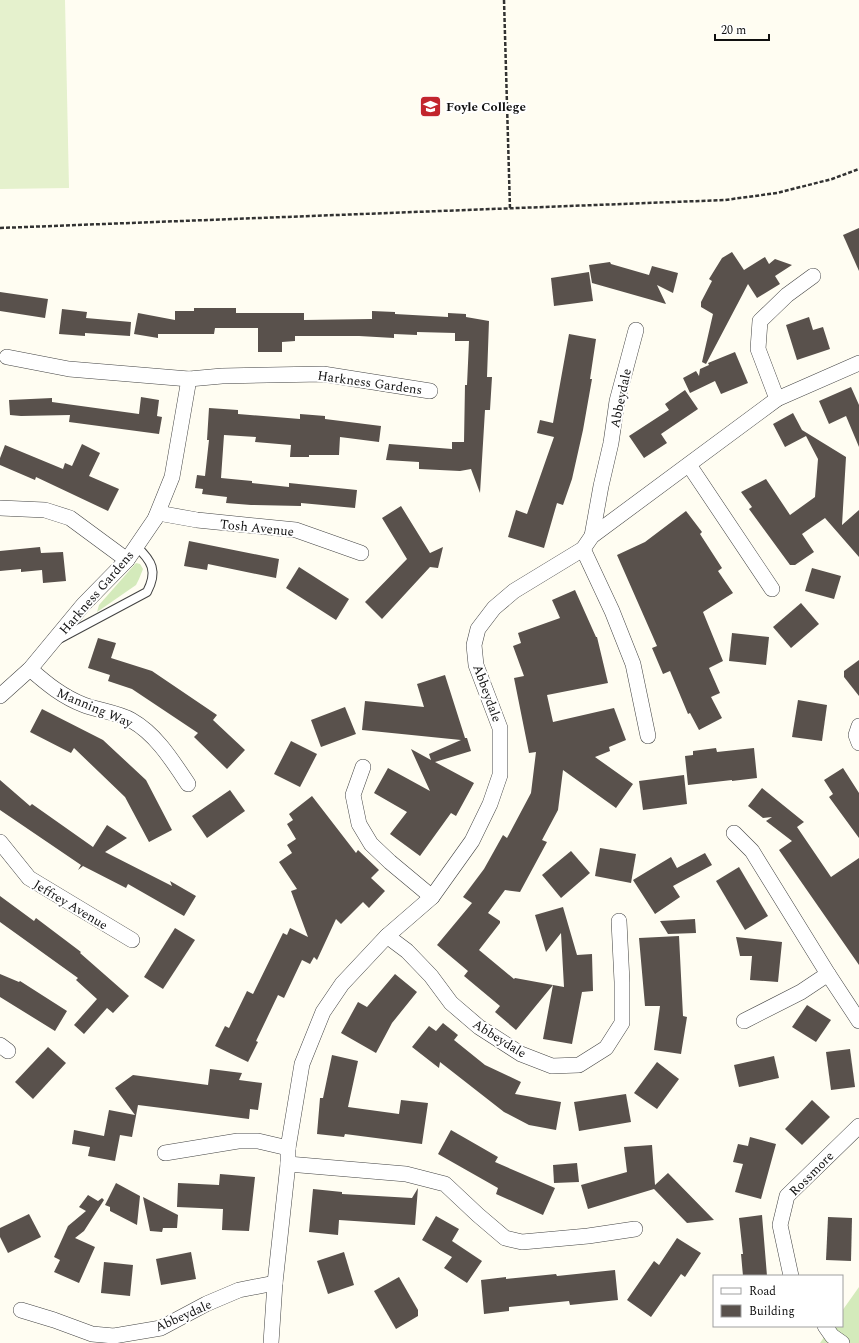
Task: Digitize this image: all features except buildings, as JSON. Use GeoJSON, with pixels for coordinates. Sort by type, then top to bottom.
{"type":"FeatureCollection","features":[{"type":"Feature","properties":{"kind":"street"},"geometry":{"type":"LineString","coordinates":[[777,400],[758,349],[760,322],[787,295],[813,276]]}},
{"type":"Feature","properties":{"kind":"street","name":"Abbeydale"},"geometry":{"type":"LineString","coordinates":[[592,536],[611,443],[617,401],[636,330]]}},
{"type":"Feature","properties":{"kind":"street","name":"Harkness Gardens"},"geometry":{"type":"LineString","coordinates":[[7,357],[68,370],[190,379],[222,376],[323,374],[430,391]]}},
{"type":"Feature","properties":{"kind":"street","name":"Abbeydale"},"geometry":{"type":"LineString","coordinates":[[271,1343],[275,1283],[288,1164],[288,1148],[302,1064],[323,1012],[342,984],[387,936],[432,897],[472,841],[490,804],[500,775],[500,728],[476,665],[474,645],[478,629],[494,608],[514,591],[583,549],[592,536],[777,400],[859,363]]}},
{"type":"Feature","properties":{"kind":"street","name":"Harkness Gardens"},"geometry":{"type":"LineString","coordinates":[[0,696],[30,669],[83,605],[127,560],[155,519],[172,477],[190,379]]}},
{"type":"Feature","properties":{"kind":"street"},"geometry":{"type":"LineString","coordinates":[[689,465],[772,589]]}},
{"type":"Feature","properties":{"kind":"street"},"geometry":{"type":"LineString","coordinates":[[0,508],[45,510],[70,518],[127,560]]}},
{"type":"Feature","properties":{"kind":"street","name":"Tosh Avenue"},"geometry":{"type":"LineString","coordinates":[[155,519],[158,513],[197,520],[296,530],[361,553]]}},
{"type":"Feature","properties":{"kind":"street"},"geometry":{"type":"LineString","coordinates":[[583,549],[612,611],[633,664],[648,736]]}},
{"type":"Feature","properties":{"kind":"street","name":"Manning Way"},"geometry":{"type":"LineString","coordinates":[[30,669],[53,689],[83,704],[130,719],[155,738],[173,761],[188,784]]}},
{"type":"Feature","properties":{"kind":"street"},"geometry":{"type":"LineString","coordinates":[[859,726],[856,735],[859,743]]}},
{"type":"Feature","properties":{"kind":"street"},"geometry":{"type":"LineString","coordinates":[[363,767],[353,795],[359,824],[371,844],[432,897]]}},
{"type":"Feature","properties":{"kind":"street"},"geometry":{"type":"LineString","coordinates":[[734,833],[752,852],[859,1021]]}},
{"type":"Feature","properties":{"kind":"street","name":"Jeffrey Avenue"},"geometry":{"type":"LineString","coordinates":[[0,842],[29,878],[132,940]]}},
{"type":"Feature","properties":{"kind":"street","name":"Abbeydale"},"geometry":{"type":"LineString","coordinates":[[387,936],[407,951],[431,976],[451,1003],[479,1027],[521,1054],[552,1066],[579,1065],[606,1048],[622,1023],[622,982],[619,921]]}},
{"type":"Feature","properties":{"kind":"street"},"geometry":{"type":"LineString","coordinates":[[744,1021],[801,992],[828,974]]}},
{"type":"Feature","properties":{"kind":"street","name":"Rossmore"},"geometry":{"type":"LineString","coordinates":[[791,1275],[780,1225],[787,1196],[859,1126]]}},
{"type":"Feature","properties":{"kind":"street"},"geometry":{"type":"LineString","coordinates":[[165,1153],[238,1142],[258,1141],[288,1148]]}},
{"type":"Feature","properties":{"kind":"street"},"geometry":{"type":"LineString","coordinates":[[288,1164],[406,1174],[445,1184],[478,1216],[505,1238],[522,1242],[588,1236],[635,1229]]}},
{"type":"Feature","properties":{"kind":"street","name":"Abbeydale"},"geometry":{"type":"LineString","coordinates":[[21,1310],[92,1334],[114,1336],[161,1328],[206,1304],[239,1290],[275,1283]]}},
{"type":"Feature","properties":{"kind":"street"},"geometry":{"type":"LineString","coordinates":[[825,1327],[832,1336],[842,1343]]}},
{"type":"Feature","properties":{"kind":"lane"},"geometry":{"type":"LineString","coordinates":[[52,643],[147,592],[151,585],[153,575],[152,564],[136,546]]}},
{"type":"Feature","properties":{"kind":"path"},"geometry":{"type":"LineString","coordinates":[[504,0],[510,209]]}},
{"type":"Feature","properties":{"kind":"path"},"geometry":{"type":"LineString","coordinates":[[0,228],[725,200],[777,193],[832,179],[859,168]]}},
{"type":"Feature","properties":{"kind":"green space"},"geometry":{"type":"Polygon","coordinates":[[[0,0],[65,0],[69,188],[0,189],[0,0]]]}},
{"type":"Feature","properties":{"kind":"green space"},"geometry":{"type":"Polygon","coordinates":[[[136,563],[140,564],[143,569],[136,585],[97,612],[99,605],[136,563]]]}},
{"type":"Feature","properties":{"kind":"green space"},"geometry":{"type":"Polygon","coordinates":[[[859,1287],[859,1343],[820,1343],[831,1327],[843,1327],[843,1310],[859,1287]]]}},
{"type":"Feature","properties":{"kind":"place","name":"Foyle College"},"geometry":{"type":"Point","coordinates":[430,106]}}]}
